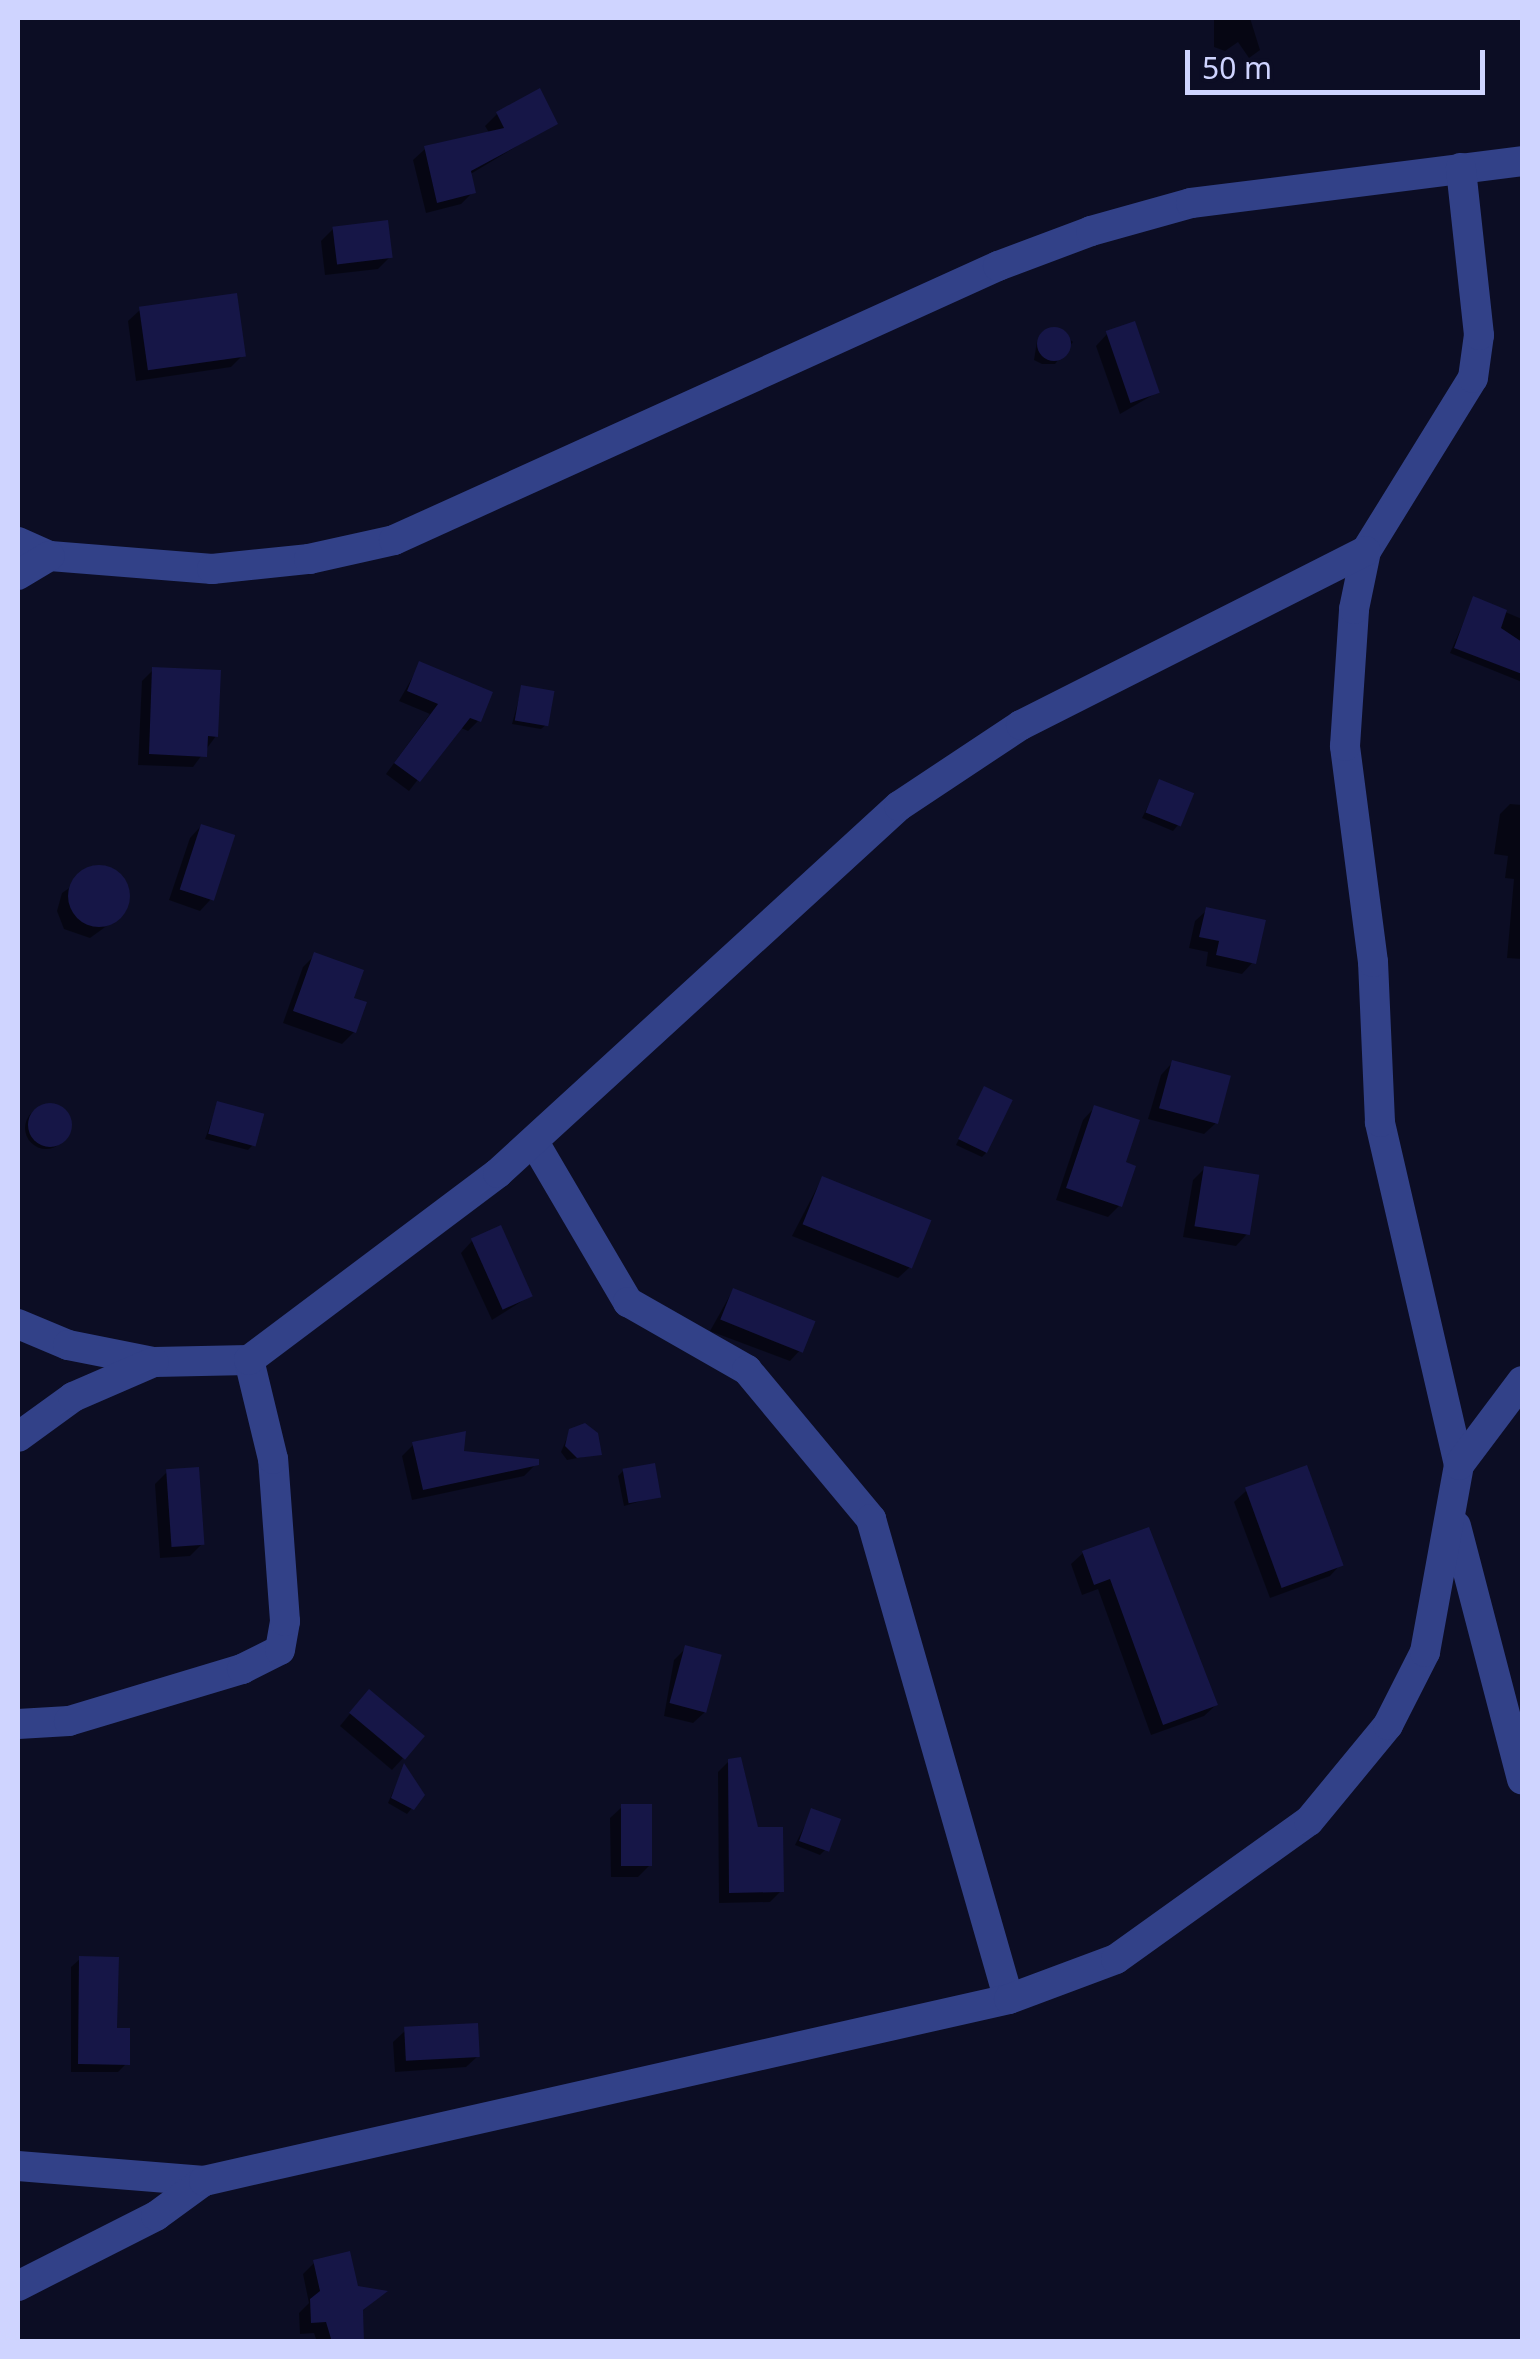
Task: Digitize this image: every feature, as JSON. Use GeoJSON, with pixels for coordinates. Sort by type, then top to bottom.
{"type":"FeatureCollection","features":[{"type":"Feature","properties":{"kind":"street"},"geometry":{"type":"LineString","coordinates":[[18,542],[50,556],[212,568],[308,560],[394,540],[998,266],[1091,232],[1191,203],[1522,161]]}},
{"type":"Feature","properties":{"kind":"street"},"geometry":{"type":"LineString","coordinates":[[18,2166],[204,2181],[1009,1998],[1116,1959],[1309,1821],[1388,1725],[1426,1652],[1459,1465],[1380,1122],[1374,962],[1346,746],[1354,610],[1366,551],[1472,378],[1480,335],[1461,168]]}},
{"type":"Feature","properties":{"kind":"street"},"geometry":{"type":"LineString","coordinates":[[18,1324],[68,1346],[154,1362],[249,1360],[534,1142],[899,806],[1021,725],[1366,551]]}},
{"type":"Feature","properties":{"kind":"street"},"geometry":{"type":"LineString","coordinates":[[18,574],[50,556]]}},
{"type":"Feature","properties":{"kind":"street"},"geometry":{"type":"LineString","coordinates":[[534,1142],[628,1302],[747,1370],[871,1519],[1009,1998]]}},
{"type":"Feature","properties":{"kind":"street"},"geometry":{"type":"LineString","coordinates":[[18,1724],[69,1721],[242,1669],[280,1650],[285,1622],[273,1459],[249,1360]]}},
{"type":"Feature","properties":{"kind":"street"},"geometry":{"type":"LineString","coordinates":[[18,1437],[72,1397],[154,1362]]}},
{"type":"Feature","properties":{"kind":"street"},"geometry":{"type":"LineString","coordinates":[[1459,1465],[1522,1381]]}},
{"type":"Feature","properties":{"kind":"street"},"geometry":{"type":"LineString","coordinates":[[1452,1513],[1522,1780]]}},
{"type":"Feature","properties":{"kind":"street"},"geometry":{"type":"LineString","coordinates":[[18,2286],[156,2216],[204,2181]]}},
{"type":"Feature","properties":{"kind":"building"},"geometry":{"type":"Polygon","coordinates":[[[540,88],[558,124],[471,171],[476,193],[437,203],[424,146],[504,128],[496,112],[540,88]]]}},
{"type":"Feature","properties":{"kind":"building"},"geometry":{"type":"Polygon","coordinates":[[[388,220],[393,258],[337,265],[332,227],[388,220]]]}},
{"type":"Feature","properties":{"kind":"building"},"geometry":{"type":"Polygon","coordinates":[[[237,293],[246,356],[148,370],[139,307],[237,293]]]}},
{"type":"Feature","properties":{"kind":"building"},"geometry":{"type":"Polygon","coordinates":[[[1135,321],[1160,393],[1130,403],[1106,331],[1135,321]]]}},
{"type":"Feature","properties":{"kind":"building"},"geometry":{"type":"Polygon","coordinates":[[[1054,327],[1066,332],[1071,344],[1066,356],[1054,361],[1042,356],[1037,344],[1042,332],[1054,327]]]}},
{"type":"Feature","properties":{"kind":"building"},"geometry":{"type":"Polygon","coordinates":[[[1473,596],[1507,610],[1501,628],[1522,642],[1522,674],[1454,648],[1473,596]]]}},
{"type":"Feature","properties":{"kind":"building"},"geometry":{"type":"Polygon","coordinates":[[[419,661],[493,692],[481,722],[470,718],[420,782],[394,763],[438,704],[407,691],[419,661]]]}},
{"type":"Feature","properties":{"kind":"building"},"geometry":{"type":"Polygon","coordinates":[[[152,667],[221,670],[218,737],[208,736],[207,757],[149,754],[152,667]]]}},
{"type":"Feature","properties":{"kind":"building"},"geometry":{"type":"Polygon","coordinates":[[[521,685],[554,691],[548,726],[515,720],[521,685]]]}},
{"type":"Feature","properties":{"kind":"building"},"geometry":{"type":"Polygon","coordinates":[[[1159,779],[1194,793],[1181,827],[1146,812],[1159,779]]]}},
{"type":"Feature","properties":{"kind":"building"},"geometry":{"type":"Polygon","coordinates":[[[201,824],[235,835],[214,901],[180,890],[201,824]]]}},
{"type":"Feature","properties":{"kind":"building"},"geometry":{"type":"Polygon","coordinates":[[[99,865],[121,874],[130,896],[121,918],[99,927],[77,918],[68,896],[77,874],[99,865]]]}},
{"type":"Feature","properties":{"kind":"building"},"geometry":{"type":"Polygon","coordinates":[[[1206,907],[1266,920],[1256,964],[1216,955],[1219,941],[1199,937],[1206,907]]]}},
{"type":"Feature","properties":{"kind":"building"},"geometry":{"type":"Polygon","coordinates":[[[314,952],[364,970],[354,998],[367,1002],[356,1033],[293,1011],[314,952]]]}},
{"type":"Feature","properties":{"kind":"building"},"geometry":{"type":"Polygon","coordinates":[[[1172,1060],[1231,1076],[1218,1124],[1159,1108],[1172,1060]]]}},
{"type":"Feature","properties":{"kind":"building"},"geometry":{"type":"Polygon","coordinates":[[[984,1086],[1013,1100],[987,1153],[958,1139],[984,1086]]]}},
{"type":"Feature","properties":{"kind":"building"},"geometry":{"type":"Polygon","coordinates":[[[217,1101],[264,1114],[256,1147],[208,1134],[217,1101]]]}},
{"type":"Feature","properties":{"kind":"building"},"geometry":{"type":"Polygon","coordinates":[[[50,1103],[66,1109],[72,1125],[66,1141],[50,1147],[34,1141],[28,1125],[34,1109],[50,1103]]]}},
{"type":"Feature","properties":{"kind":"building"},"geometry":{"type":"Polygon","coordinates":[[[1094,1105],[1140,1120],[1126,1162],[1136,1166],[1122,1207],[1066,1188],[1094,1105]]]}},
{"type":"Feature","properties":{"kind":"building"},"geometry":{"type":"Polygon","coordinates":[[[1204,1166],[1259,1175],[1250,1235],[1194,1226],[1204,1166]]]}},
{"type":"Feature","properties":{"kind":"building"},"geometry":{"type":"Polygon","coordinates":[[[822,1176],[931,1220],[912,1268],[803,1224],[822,1176]]]}},
{"type":"Feature","properties":{"kind":"building"},"geometry":{"type":"Polygon","coordinates":[[[501,1225],[533,1296],[503,1310],[471,1238],[501,1225]]]}},
{"type":"Feature","properties":{"kind":"building"},"geometry":{"type":"Polygon","coordinates":[[[733,1288],[816,1321],[803,1353],[720,1320],[733,1288]]]}},
{"type":"Feature","properties":{"kind":"building"},"geometry":{"type":"Polygon","coordinates":[[[585,1423],[598,1433],[602,1455],[577,1458],[565,1446],[569,1429],[585,1423]]]}},
{"type":"Feature","properties":{"kind":"building"},"geometry":{"type":"Polygon","coordinates":[[[466,1431],[464,1451],[539,1459],[539,1465],[423,1490],[412,1442],[466,1431]]]}},
{"type":"Feature","properties":{"kind":"building"},"geometry":{"type":"Polygon","coordinates":[[[655,1463],[661,1497],[629,1503],[623,1469],[655,1463]]]}},
{"type":"Feature","properties":{"kind":"building"},"geometry":{"type":"Polygon","coordinates":[[[1307,1465],[1344,1566],[1282,1588],[1245,1488],[1307,1465]]]}},
{"type":"Feature","properties":{"kind":"building"},"geometry":{"type":"Polygon","coordinates":[[[199,1467],[204,1545],[172,1547],[166,1469],[199,1467]]]}},
{"type":"Feature","properties":{"kind":"building"},"geometry":{"type":"Polygon","coordinates":[[[1149,1527],[1218,1705],[1163,1725],[1110,1579],[1094,1585],[1082,1551],[1149,1527]]]}},
{"type":"Feature","properties":{"kind":"building"},"geometry":{"type":"Polygon","coordinates":[[[685,1645],[722,1655],[706,1713],[669,1703],[685,1645]]]}},
{"type":"Feature","properties":{"kind":"building"},"geometry":{"type":"Polygon","coordinates":[[[369,1689],[425,1736],[405,1760],[349,1713],[369,1689]]]}},
{"type":"Feature","properties":{"kind":"building"},"geometry":{"type":"Polygon","coordinates":[[[741,1757],[758,1827],[783,1827],[784,1892],[729,1893],[728,1759],[741,1757]]]}},
{"type":"Feature","properties":{"kind":"building"},"geometry":{"type":"Polygon","coordinates":[[[404,1763],[425,1795],[414,1810],[391,1798],[404,1763]]]}},
{"type":"Feature","properties":{"kind":"building"},"geometry":{"type":"Polygon","coordinates":[[[621,1804],[652,1804],[652,1866],[621,1866],[621,1804]]]}},
{"type":"Feature","properties":{"kind":"building"},"geometry":{"type":"Polygon","coordinates":[[[811,1808],[841,1819],[829,1852],[799,1841],[811,1808]]]}},
{"type":"Feature","properties":{"kind":"building"},"geometry":{"type":"Polygon","coordinates":[[[79,1956],[119,1957],[117,2028],[130,2028],[130,2065],[78,2064],[79,1956]]]}},
{"type":"Feature","properties":{"kind":"building"},"geometry":{"type":"Polygon","coordinates":[[[478,2023],[480,2057],[406,2061],[404,2027],[478,2023]]]}},
{"type":"Feature","properties":{"kind":"building"},"geometry":{"type":"Polygon","coordinates":[[[350,2251],[358,2286],[388,2291],[363,2310],[364,2342],[332,2342],[326,2322],[311,2323],[310,2299],[320,2291],[313,2260],[350,2251]]]}}]}
